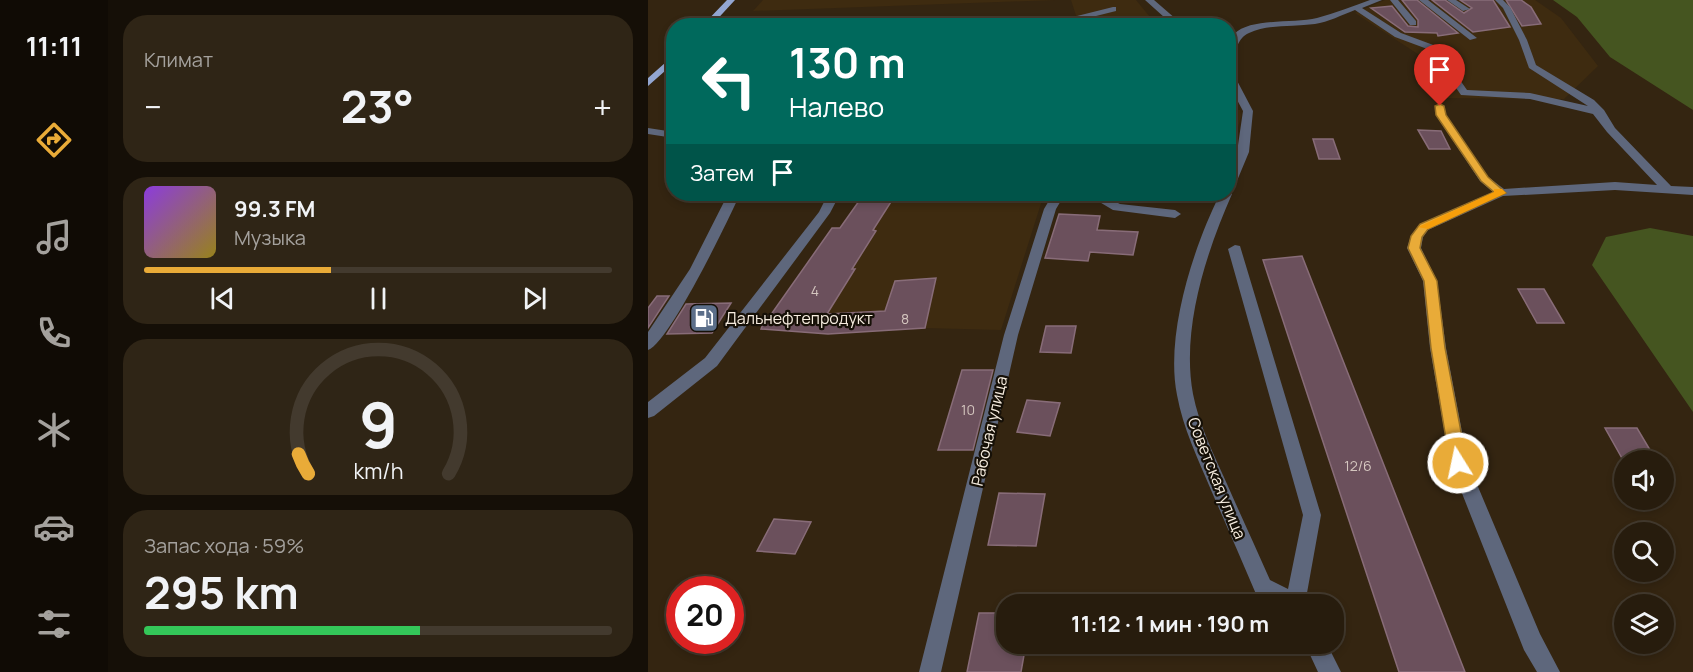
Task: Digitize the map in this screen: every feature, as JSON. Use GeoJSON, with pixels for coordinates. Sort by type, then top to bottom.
{"type":"FeatureCollection","features":[{"type":"Feature","properties":{"kind":"main road"},"geometry":{"type":"LineString","coordinates":[[714,18],[731,0]]}},
{"type":"Feature","properties":{"kind":"main road"},"geometry":{"type":"LineString","coordinates":[[648,83],[666,66]]}},
{"type":"Feature","properties":{"kind":"street"},"geometry":{"type":"LineString","coordinates":[[1149,0],[1170,18]]}},
{"type":"Feature","properties":{"kind":"street"},"geometry":{"type":"LineString","coordinates":[[1236,38],[1248,30],[1270,25],[1316,21],[1378,0]]}},
{"type":"Feature","properties":{"kind":"street"},"geometry":{"type":"LineString","coordinates":[[1394,0],[1413,23]]}},
{"type":"Feature","properties":{"kind":"street"},"geometry":{"type":"LineString","coordinates":[[1423,0],[1473,38]]}},
{"type":"Feature","properties":{"kind":"street"},"geometry":{"type":"LineString","coordinates":[[1451,0],[1466,9]]}},
{"type":"Feature","properties":{"kind":"street"},"geometry":{"type":"LineString","coordinates":[[1498,0],[1506,7],[1523,40],[1532,66],[1590,102],[1611,130],[1667,189]]}},
{"type":"Feature","properties":{"kind":"street"},"geometry":{"type":"LineString","coordinates":[[1358,8],[1398,35],[1433,48],[1464,93],[1530,96],[1599,112]]}},
{"type":"Feature","properties":{"kind":"street"},"geometry":{"type":"LineString","coordinates":[[1080,18],[1085,14],[1113,9]]}},
{"type":"Feature","properties":{"kind":"street"},"geometry":{"type":"LineString","coordinates":[[1236,88],[1248,111],[1243,152],[1236,169]]}},
{"type":"Feature","properties":{"kind":"street"},"geometry":{"type":"LineString","coordinates":[[1440,106],[1441,115],[1485,179],[1501,193]]}},
{"type":"Feature","properties":{"kind":"street"},"geometry":{"type":"LineString","coordinates":[[648,131],[666,134]]}},
{"type":"Feature","properties":{"kind":"street"},"geometry":{"type":"LineString","coordinates":[[1549,672],[1532,642],[1458,463],[1438,348],[1430,281],[1414,248],[1417,236],[1424,226],[1501,193],[1592,187],[1693,191]]}},
{"type":"Feature","properties":{"kind":"street"},"geometry":{"type":"LineString","coordinates":[[648,344],[690,286],[715,240],[731,201]]}},
{"type":"Feature","properties":{"kind":"street"},"geometry":{"type":"LineString","coordinates":[[648,411],[711,362],[824,213],[830,201]]}},
{"type":"Feature","properties":{"kind":"street","name":"Рабочая улица"},"geometry":{"type":"LineString","coordinates":[[930,672],[1011,335],[1050,209],[1055,201]]}},
{"type":"Feature","properties":{"kind":"street"},"geometry":{"type":"LineString","coordinates":[[1105,201],[1117,207],[1175,214]]}},
{"type":"Feature","properties":{"kind":"street","name":"Советская улица"},"geometry":{"type":"LineString","coordinates":[[1223,201],[1208,233],[1193,287],[1181,355],[1185,395],[1199,442],[1263,587],[1276,594]]}},
{"type":"Feature","properties":{"kind":"street"},"geometry":{"type":"LineString","coordinates":[[1235,249],[1312,515],[1297,594]]}},
{"type":"Feature","properties":{"kind":"street"},"geometry":{"type":"LineString","coordinates":[[1321,654],[1330,672]]}},
{"type":"Feature","properties":{"kind":"shaded area"},"geometry":{"type":"Polygon","coordinates":[[[763,0],[1055,0],[753,11],[763,0]]]}},
{"type":"Feature","properties":{"kind":"shaded area"},"geometry":{"type":"Polygon","coordinates":[[[1071,0],[1136,0],[1150,17],[1144,18],[1077,18],[1071,0]]]}},
{"type":"Feature","properties":{"kind":"shaded area"},"geometry":{"type":"Polygon","coordinates":[[[1385,0],[1535,0],[1561,18],[1598,66],[1564,99],[1441,98],[1430,62],[1355,13],[1385,0]]]}},
{"type":"Feature","properties":{"kind":"shaded area"},"geometry":{"type":"Polygon","coordinates":[[[1236,110],[1240,110],[1241,116],[1236,136],[1236,110]]]}},
{"type":"Feature","properties":{"kind":"shaded area"},"geometry":{"type":"Polygon","coordinates":[[[859,201],[1042,201],[1001,330],[925,328],[828,334],[761,329],[832,228],[840,228],[859,201]]]}},
{"type":"Feature","properties":{"kind":"green space"},"geometry":{"type":"Polygon","coordinates":[[[1553,0],[1693,0],[1693,110],[1610,57],[1577,17],[1553,0]]]}},
{"type":"Feature","properties":{"kind":"green space"},"geometry":{"type":"Polygon","coordinates":[[[1650,228],[1693,236],[1693,412],[1592,265],[1606,237],[1650,228]]]}},
{"type":"Feature","properties":{"kind":"building"},"geometry":{"type":"Polygon","coordinates":[[[1402,0],[1417,0],[1458,33],[1438,36],[1437,33],[1405,32],[1371,8],[1392,6],[1408,26],[1418,27],[1418,20],[1402,0]]]}},
{"type":"Feature","properties":{"kind":"building"},"geometry":{"type":"Polygon","coordinates":[[[1432,0],[1445,0],[1464,13],[1472,8],[1460,0],[1493,0],[1510,27],[1473,32],[1432,0]]]}},
{"type":"Feature","properties":{"kind":"building"},"geometry":{"type":"Polygon","coordinates":[[[1506,0],[1521,0],[1531,7],[1541,24],[1522,26],[1506,0]]]}},
{"type":"Feature","properties":{"kind":"building"},"geometry":{"type":"Polygon","coordinates":[[[1418,130],[1441,131],[1450,149],[1429,149],[1418,130]]]}},
{"type":"Feature","properties":{"kind":"building"},"geometry":{"type":"Polygon","coordinates":[[[1313,139],[1333,139],[1340,159],[1319,159],[1313,139]]]}},
{"type":"Feature","properties":{"kind":"building"},"geometry":{"type":"Polygon","coordinates":[[[859,201],[892,201],[852,269],[855,269],[827,314],[885,311],[895,281],[936,278],[925,328],[828,334],[761,329],[766,316],[770,316],[832,228],[840,228],[859,201]]]}},
{"type":"Feature","properties":{"kind":"building"},"geometry":{"type":"Polygon","coordinates":[[[1059,214],[1100,216],[1097,230],[1138,232],[1133,255],[1090,252],[1088,261],[1045,258],[1059,214]]]}},
{"type":"Feature","properties":{"kind":"building"},"geometry":{"type":"Polygon","coordinates":[[[1302,256],[1465,672],[1399,672],[1263,260],[1302,256]]]}},
{"type":"Feature","properties":{"kind":"building"},"geometry":{"type":"Polygon","coordinates":[[[1518,289],[1544,289],[1564,323],[1537,323],[1518,289]]]}},
{"type":"Feature","properties":{"kind":"building"},"geometry":{"type":"Polygon","coordinates":[[[657,296],[669,296],[648,328],[648,308],[657,296]]]}},
{"type":"Feature","properties":{"kind":"building"},"geometry":{"type":"Polygon","coordinates":[[[731,303],[712,333],[667,334],[686,304],[731,303]]]}},
{"type":"Feature","properties":{"kind":"building"},"geometry":{"type":"Polygon","coordinates":[[[1046,326],[1076,326],[1071,353],[1040,352],[1046,326]]]}},
{"type":"Feature","properties":{"kind":"building"},"geometry":{"type":"Polygon","coordinates":[[[962,370],[993,370],[973,450],[938,450],[962,370]]]}},
{"type":"Feature","properties":{"kind":"building"},"geometry":{"type":"Polygon","coordinates":[[[1027,400],[1060,403],[1050,436],[1017,432],[1027,400]]]}},
{"type":"Feature","properties":{"kind":"building"},"geometry":{"type":"Polygon","coordinates":[[[1605,428],[1637,428],[1650,450],[1617,450],[1605,428]]]}},
{"type":"Feature","properties":{"kind":"building"},"geometry":{"type":"Polygon","coordinates":[[[999,493],[1045,494],[1036,546],[988,545],[999,493]]]}},
{"type":"Feature","properties":{"kind":"building"},"geometry":{"type":"Polygon","coordinates":[[[774,519],[811,522],[795,554],[757,551],[774,519]]]}},
{"type":"Feature","properties":{"kind":"building"},"geometry":{"type":"Polygon","coordinates":[[[979,613],[996,613],[996,654],[1024,654],[1021,672],[967,672],[979,613]]]}},
{"type":"Feature","properties":{"kind":"slow traffic"},"geometry":{"type":"LineString","coordinates":[[1424,227],[1501,193],[1498,191]]}},
{"type":"Feature","properties":{"kind":"place","name":"Дальнефтепродукт"},"geometry":{"type":"Point","coordinates":[704,318]}},
{"type":"Feature","properties":{"kind":"route"},"geometry":{"type":"LineString","coordinates":[[1440,106],[1441,115],[1485,179],[1501,193],[1424,226],[1417,236],[1414,248],[1430,281],[1438,348],[1458,463]]}}]}
